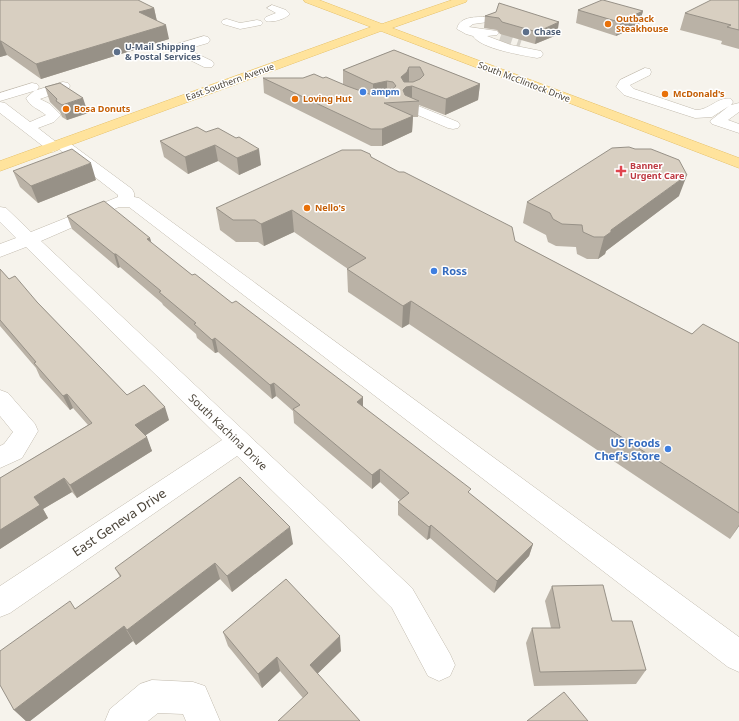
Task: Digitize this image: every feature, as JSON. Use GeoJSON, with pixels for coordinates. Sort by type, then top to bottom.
{"type":"FeatureCollection","features":[{"type":"Feature","properties":{"kind":"main road","name":"South McClintock Drive"},"geometry":{"type":"LineString","coordinates":[[308,0],[739,164]]}},
{"type":"Feature","properties":{"kind":"main road","name":"East Southern Avenue"},"geometry":{"type":"LineString","coordinates":[[0,166],[462,0]]}},
{"type":"Feature","properties":{"kind":"street"},"geometry":{"type":"LineString","coordinates":[[479,32],[479,36],[485,39],[512,49],[537,54],[508,41],[485,36],[479,32],[466,31],[464,29],[463,26],[470,21],[484,20]]}},
{"type":"Feature","properties":{"kind":"street"},"geometry":{"type":"LineString","coordinates":[[227,22],[240,26],[257,23]]}},
{"type":"Feature","properties":{"kind":"street"},"geometry":{"type":"LineString","coordinates":[[204,40],[178,49],[208,64]]}},
{"type":"Feature","properties":{"kind":"street"},"geometry":{"type":"LineString","coordinates":[[640,70],[623,85],[625,90],[695,114],[707,114],[732,104],[717,121],[739,129]]}},
{"type":"Feature","properties":{"kind":"street"},"geometry":{"type":"LineString","coordinates":[[28,127],[52,118],[54,114],[35,102],[33,98],[39,94],[63,86]]}},
{"type":"Feature","properties":{"kind":"street"},"geometry":{"type":"LineString","coordinates":[[0,96],[32,87]]}},
{"type":"Feature","properties":{"kind":"street"},"geometry":{"type":"LineString","coordinates":[[0,106],[28,127],[58,145],[126,193],[126,202]]}},
{"type":"Feature","properties":{"kind":"street"},"geometry":{"type":"LineString","coordinates":[[411,108],[453,126]]}},
{"type":"Feature","properties":{"kind":"street"},"geometry":{"type":"LineString","coordinates":[[0,251],[116,202],[133,202],[739,656]]}},
{"type":"Feature","properties":{"kind":"street","name":"South Kachina Drive"},"geometry":{"type":"LineString","coordinates":[[0,212],[402,598],[439,665]]}},
{"type":"Feature","properties":{"kind":"street"},"geometry":{"type":"LineString","coordinates":[[0,399],[26,431],[13,451],[0,458]]}},
{"type":"Feature","properties":{"kind":"street","name":"East Geneva Drive"},"geometry":{"type":"LineString","coordinates":[[0,603],[238,442]]}},
{"type":"Feature","properties":{"kind":"street"},"geometry":{"type":"LineString","coordinates":[[122,721],[152,696],[193,698],[203,721]]}},
{"type":"Feature","properties":{"kind":"building"},"geometry":{"type":"Polygon","coordinates":[[[0,0],[138,0],[154,8],[139,12],[166,25],[36,64],[0,41],[0,0]]]}},
{"type":"Feature","properties":{"kind":"building"},"geometry":{"type":"Polygon","coordinates":[[[602,0],[643,11],[619,22],[578,10],[602,0]]]}},
{"type":"Feature","properties":{"kind":"building"},"geometry":{"type":"Polygon","coordinates":[[[711,0],[739,0],[739,30],[727,27],[731,25],[685,13],[711,0]]]}},
{"type":"Feature","properties":{"kind":"building"},"geometry":{"type":"Polygon","coordinates":[[[499,3],[559,22],[537,32],[502,22],[499,18],[485,16],[496,12],[499,3]]]}},
{"type":"Feature","properties":{"kind":"building"},"geometry":{"type":"Polygon","coordinates":[[[394,50],[480,84],[446,99],[412,86],[406,87],[403,90],[405,95],[419,101],[384,103],[413,116],[382,129],[371,129],[263,78],[303,78],[314,74],[323,78],[326,77],[369,94],[379,95],[388,93],[396,86],[393,82],[387,81],[373,84],[343,70],[394,50]],[[409,67],[407,72],[401,77],[404,82],[413,82],[420,79],[424,75],[420,67],[409,67]]]}},
{"type":"Feature","properties":{"kind":"building"},"geometry":{"type":"Polygon","coordinates":[[[60,83],[83,98],[62,105],[56,101],[57,99],[45,87],[60,83]]]}},
{"type":"Feature","properties":{"kind":"building"},"geometry":{"type":"Polygon","coordinates":[[[197,127],[206,132],[218,128],[236,138],[239,137],[259,149],[237,158],[215,145],[185,157],[160,141],[197,127]]]}},
{"type":"Feature","properties":{"kind":"building"},"geometry":{"type":"Polygon","coordinates":[[[629,147],[635,149],[651,149],[679,160],[687,175],[611,230],[611,232],[604,237],[594,237],[583,232],[582,225],[562,224],[553,219],[550,213],[527,202],[612,148],[629,147]]]}},
{"type":"Feature","properties":{"kind":"building"},"geometry":{"type":"Polygon","coordinates":[[[72,149],[91,163],[31,186],[13,171],[72,149]]]}},
{"type":"Feature","properties":{"kind":"building"},"geometry":{"type":"Polygon","coordinates":[[[342,150],[361,150],[370,154],[371,157],[399,172],[404,172],[512,227],[515,241],[692,334],[703,324],[739,343],[739,513],[411,301],[403,306],[347,269],[366,258],[292,210],[261,224],[255,220],[233,220],[216,208],[342,150]]]}},
{"type":"Feature","properties":{"kind":"building"},"geometry":{"type":"Polygon","coordinates":[[[104,201],[150,238],[147,239],[192,275],[195,274],[232,303],[236,301],[363,397],[357,402],[471,489],[468,492],[533,544],[497,581],[431,525],[429,527],[398,502],[409,493],[380,469],[372,475],[293,409],[300,405],[274,383],[270,385],[215,338],[212,340],[194,324],[196,323],[159,292],[161,291],[67,216],[104,201]]]}},
{"type":"Feature","properties":{"kind":"building"},"geometry":{"type":"Polygon","coordinates":[[[0,269],[9,279],[15,276],[37,302],[127,395],[144,385],[165,407],[135,425],[147,437],[70,485],[64,478],[34,497],[40,505],[0,530],[0,478],[92,423],[67,394],[63,396],[34,363],[36,362],[0,320],[0,269]]]}},
{"type":"Feature","properties":{"kind":"building"},"geometry":{"type":"Polygon","coordinates":[[[240,477],[290,527],[227,576],[215,563],[127,630],[124,626],[14,710],[0,685],[0,651],[70,601],[75,609],[121,576],[115,568],[240,477]]]}},
{"type":"Feature","properties":{"kind":"building"},"geometry":{"type":"Polygon","coordinates":[[[286,579],[340,636],[310,665],[360,721],[278,721],[308,693],[277,657],[258,674],[223,632],[286,579]]]}},
{"type":"Feature","properties":{"kind":"building"},"geometry":{"type":"Polygon","coordinates":[[[603,585],[612,621],[632,621],[646,670],[540,672],[532,628],[560,628],[552,586],[603,585]]]}},
{"type":"Feature","properties":{"kind":"building"},"geometry":{"type":"Polygon","coordinates":[[[564,692],[588,721],[527,721],[564,692]]]}},
{"type":"Feature","properties":{"kind":"tunnel"},"geometry":{"type":"LineString","coordinates":[[501,35],[521,42]]}},
{"type":"Feature","properties":{"kind":"place","name":"Outback Steakhouse"},"geometry":{"type":"Point","coordinates":[608,24]}},
{"type":"Feature","properties":{"kind":"place","name":"Chase"},"geometry":{"type":"Point","coordinates":[526,32]}},
{"type":"Feature","properties":{"kind":"place","name":"U-Mail Shipping & Postal Services"},"geometry":{"type":"Point","coordinates":[117,52]}},
{"type":"Feature","properties":{"kind":"place","name":"ampm"},"geometry":{"type":"Point","coordinates":[363,92]}},
{"type":"Feature","properties":{"kind":"place","name":"McDonald's"},"geometry":{"type":"Point","coordinates":[665,94]}},
{"type":"Feature","properties":{"kind":"place","name":"Loving Hut"},"geometry":{"type":"Point","coordinates":[295,99]}},
{"type":"Feature","properties":{"kind":"place","name":"Bosa Donuts"},"geometry":{"type":"Point","coordinates":[66,109]}},
{"type":"Feature","properties":{"kind":"place","name":"Banner Urgent Care"},"geometry":{"type":"Point","coordinates":[621,171]}},
{"type":"Feature","properties":{"kind":"place","name":"Nello's"},"geometry":{"type":"Point","coordinates":[307,208]}},
{"type":"Feature","properties":{"kind":"place","name":"Ross"},"geometry":{"type":"Point","coordinates":[434,271]}},
{"type":"Feature","properties":{"kind":"place","name":"US Foods Chef's Store"},"geometry":{"type":"Point","coordinates":[668,449]}}]}
